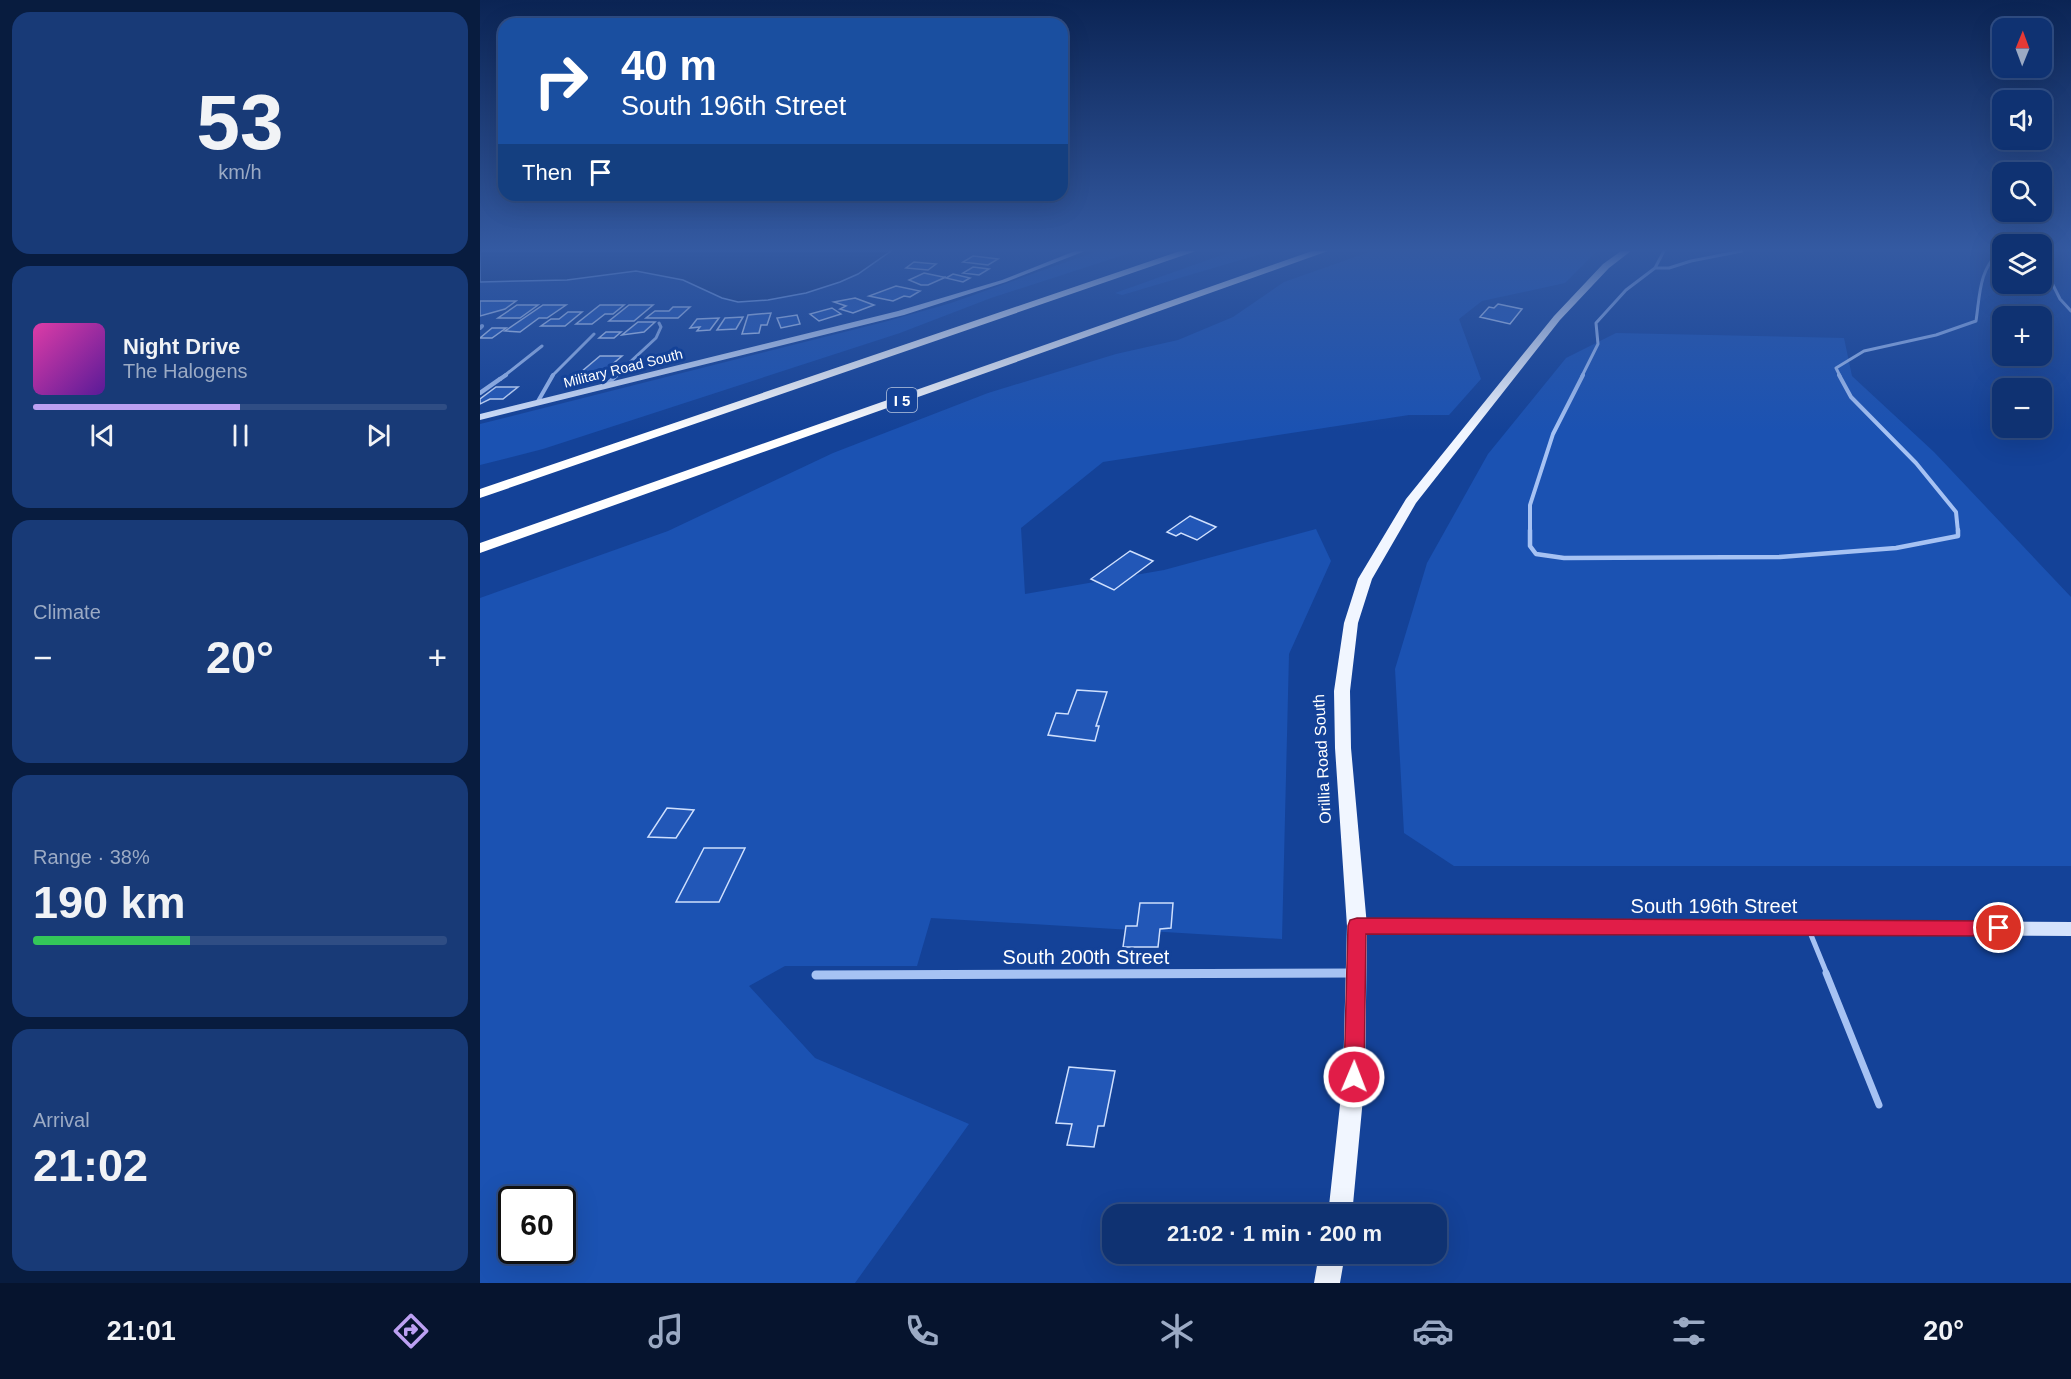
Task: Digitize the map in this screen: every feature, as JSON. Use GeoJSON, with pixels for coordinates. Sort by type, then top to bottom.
{"type":"FeatureCollection","features":[{"type":"Feature","properties":{"kind":"highway"},"geometry":{"type":"LineString","coordinates":[[480,494],[1016,311]]}},
{"type":"Feature","properties":{"kind":"highway","name":"I 5"},"geometry":{"type":"LineString","coordinates":[[480,548],[1153,311]]}},
{"type":"Feature","properties":{"kind":"main road","name":"Military Road South"},"geometry":{"type":"LineString","coordinates":[[480,417],[907,311]]}},
{"type":"Feature","properties":{"kind":"main road","name":"Orillia Road South"},"geometry":{"type":"LineString","coordinates":[[1341,1204],[1354,1077],[1357,926],[1343,748],[1342,691],[1350,622],[1365,579],[1410,502],[1468,426],[1564,311]]}},
{"type":"Feature","properties":{"kind":"main road","name":"South 196th Street"},"geometry":{"type":"LineString","coordinates":[[1357,926],[2071,929]]}},
{"type":"Feature","properties":{"kind":"main road"},"geometry":{"type":"LineString","coordinates":[[1327,1283],[1330,1264]]}},
{"type":"Feature","properties":{"kind":"street"},"geometry":{"type":"LineString","coordinates":[[480,393],[500,379]]}},
{"type":"Feature","properties":{"kind":"street","name":"South 200th Street"},"geometry":{"type":"LineString","coordinates":[[816,975],[1355,973]]}},
{"type":"Feature","properties":{"kind":"lane"},"geometry":{"type":"LineString","coordinates":[[1607,311],[1596,323],[1599,344],[1553,434],[1530,506],[1530,546],[1536,554],[1564,558],[1780,557],[1896,548],[1958,536],[1956,512],[1916,464],[1851,397],[1836,368],[1864,351],[1936,335],[1976,321],[1977,311]]}},
{"type":"Feature","properties":{"kind":"lane"},"geometry":{"type":"LineString","coordinates":[[604,387],[656,338],[661,327],[659,322]]}},
{"type":"Feature","properties":{"kind":"lane"},"geometry":{"type":"LineString","coordinates":[[537,403],[543,386],[552,375],[594,334]]}},
{"type":"Feature","properties":{"kind":"lane"},"geometry":{"type":"LineString","coordinates":[[500,379],[542,346]]}},
{"type":"Feature","properties":{"kind":"lane"},"geometry":{"type":"LineString","coordinates":[[1808,928],[1879,1105]]}},
{"type":"Feature","properties":{"kind":"shaded area"},"geometry":{"type":"Polygon","coordinates":[[[923,311],[958,311],[900,333],[543,449],[480,465],[480,424],[923,311]]]}},
{"type":"Feature","properties":{"kind":"shaded area"},"geometry":{"type":"Polygon","coordinates":[[[1242,311],[1469,311],[1459,319],[1481,379],[1449,415],[1409,415],[1103,462],[1021,528],[1025,594],[1164,570],[1316,529],[1331,561],[1289,654],[1282,939],[931,918],[917,966],[785,966],[749,986],[815,1058],[969,1124],[855,1283],[480,1283],[480,598],[668,531],[833,453],[988,393],[1116,354],[1178,340],[1233,317],[1242,311]]]}},
{"type":"Feature","properties":{"kind":"shaded area"},"geometry":{"type":"Polygon","coordinates":[[[1616,333],[1844,338],[1852,376],[1934,452],[2071,597],[2071,866],[1454,866],[1404,833],[1395,669],[1427,563],[1488,454],[1566,358],[1616,333]]]}},
{"type":"Feature","properties":{"kind":"building"},"geometry":{"type":"Polygon","coordinates":[[[480,311],[498,311],[480,316],[480,311]]]}},
{"type":"Feature","properties":{"kind":"building"},"geometry":{"type":"Polygon","coordinates":[[[508,311],[530,311],[520,318],[498,318],[508,311]]]}},
{"type":"Feature","properties":{"kind":"building"},"geometry":{"type":"Polygon","coordinates":[[[534,311],[557,311],[547,318],[539,318],[520,332],[505,331],[534,311]]]}},
{"type":"Feature","properties":{"kind":"building"},"geometry":{"type":"Polygon","coordinates":[[[593,311],[617,311],[613,314],[605,314],[592,324],[576,324],[593,311]]]}},
{"type":"Feature","properties":{"kind":"building"},"geometry":{"type":"Polygon","coordinates":[[[622,311],[646,311],[634,321],[609,321],[622,311]]]}},
{"type":"Feature","properties":{"kind":"building"},"geometry":{"type":"Polygon","coordinates":[[[655,311],[686,311],[678,318],[646,318],[655,311]]]}},
{"type":"Feature","properties":{"kind":"building"},"geometry":{"type":"Polygon","coordinates":[[[836,311],[841,314],[819,321],[810,314],[836,311]]]}},
{"type":"Feature","properties":{"kind":"building"},"geometry":{"type":"Polygon","coordinates":[[[1486,311],[1521,311],[1510,324],[1480,317],[1486,311]]]}},
{"type":"Feature","properties":{"kind":"building"},"geometry":{"type":"Polygon","coordinates":[[[568,312],[582,312],[565,326],[541,326],[551,319],[559,319],[568,312]]]}},
{"type":"Feature","properties":{"kind":"building"},"geometry":{"type":"Polygon","coordinates":[[[771,313],[767,325],[761,325],[759,333],[742,334],[748,315],[771,313]]]}},
{"type":"Feature","properties":{"kind":"building"},"geometry":{"type":"Polygon","coordinates":[[[797,315],[800,324],[781,328],[777,318],[797,315]]]}},
{"type":"Feature","properties":{"kind":"building"},"geometry":{"type":"Polygon","coordinates":[[[743,317],[736,329],[717,330],[725,318],[743,317]]]}},
{"type":"Feature","properties":{"kind":"building"},"geometry":{"type":"Polygon","coordinates":[[[719,318],[710,330],[697,331],[700,327],[690,328],[697,319],[719,318]]]}},
{"type":"Feature","properties":{"kind":"building"},"geometry":{"type":"Polygon","coordinates":[[[638,322],[655,322],[644,332],[622,335],[638,322]]]}},
{"type":"Feature","properties":{"kind":"building"},"geometry":{"type":"Polygon","coordinates":[[[492,328],[506,328],[492,338],[480,338],[492,328]]]}},
{"type":"Feature","properties":{"kind":"building"},"geometry":{"type":"Polygon","coordinates":[[[606,332],[621,332],[614,338],[599,338],[606,332]]]}},
{"type":"Feature","properties":{"kind":"building"},"geometry":{"type":"Polygon","coordinates":[[[600,356],[622,356],[603,372],[581,372],[600,356]]]}},
{"type":"Feature","properties":{"kind":"building"},"geometry":{"type":"Polygon","coordinates":[[[496,387],[518,387],[503,399],[490,399],[480,404],[480,399],[496,387]]]}},
{"type":"Feature","properties":{"kind":"building"},"geometry":{"type":"Polygon","coordinates":[[[1190,516],[1216,527],[1197,540],[1181,533],[1176,536],[1167,532],[1190,516]]]}},
{"type":"Feature","properties":{"kind":"building"},"geometry":{"type":"Polygon","coordinates":[[[1130,551],[1153,561],[1114,590],[1091,579],[1130,551]]]}},
{"type":"Feature","properties":{"kind":"building"},"geometry":{"type":"Polygon","coordinates":[[[1077,690],[1107,692],[1096,726],[1099,726],[1095,741],[1048,735],[1056,713],[1068,714],[1077,690]]]}},
{"type":"Feature","properties":{"kind":"building"},"geometry":{"type":"Polygon","coordinates":[[[667,808],[694,810],[676,838],[648,837],[667,808]]]}},
{"type":"Feature","properties":{"kind":"building"},"geometry":{"type":"Polygon","coordinates":[[[704,848],[745,848],[719,902],[676,902],[704,848]]]}},
{"type":"Feature","properties":{"kind":"building"},"geometry":{"type":"Polygon","coordinates":[[[1140,903],[1173,903],[1171,928],[1160,929],[1158,947],[1123,947],[1126,926],[1137,926],[1140,903]]]}},
{"type":"Feature","properties":{"kind":"building"},"geometry":{"type":"Polygon","coordinates":[[[1069,1067],[1115,1071],[1104,1126],[1098,1126],[1094,1147],[1067,1145],[1072,1124],[1056,1123],[1069,1067]]]}},
{"type":"Feature","properties":{"kind":"route"},"geometry":{"type":"LineString","coordinates":[[1354,1077],[1357,926],[1999,928]]}}]}
